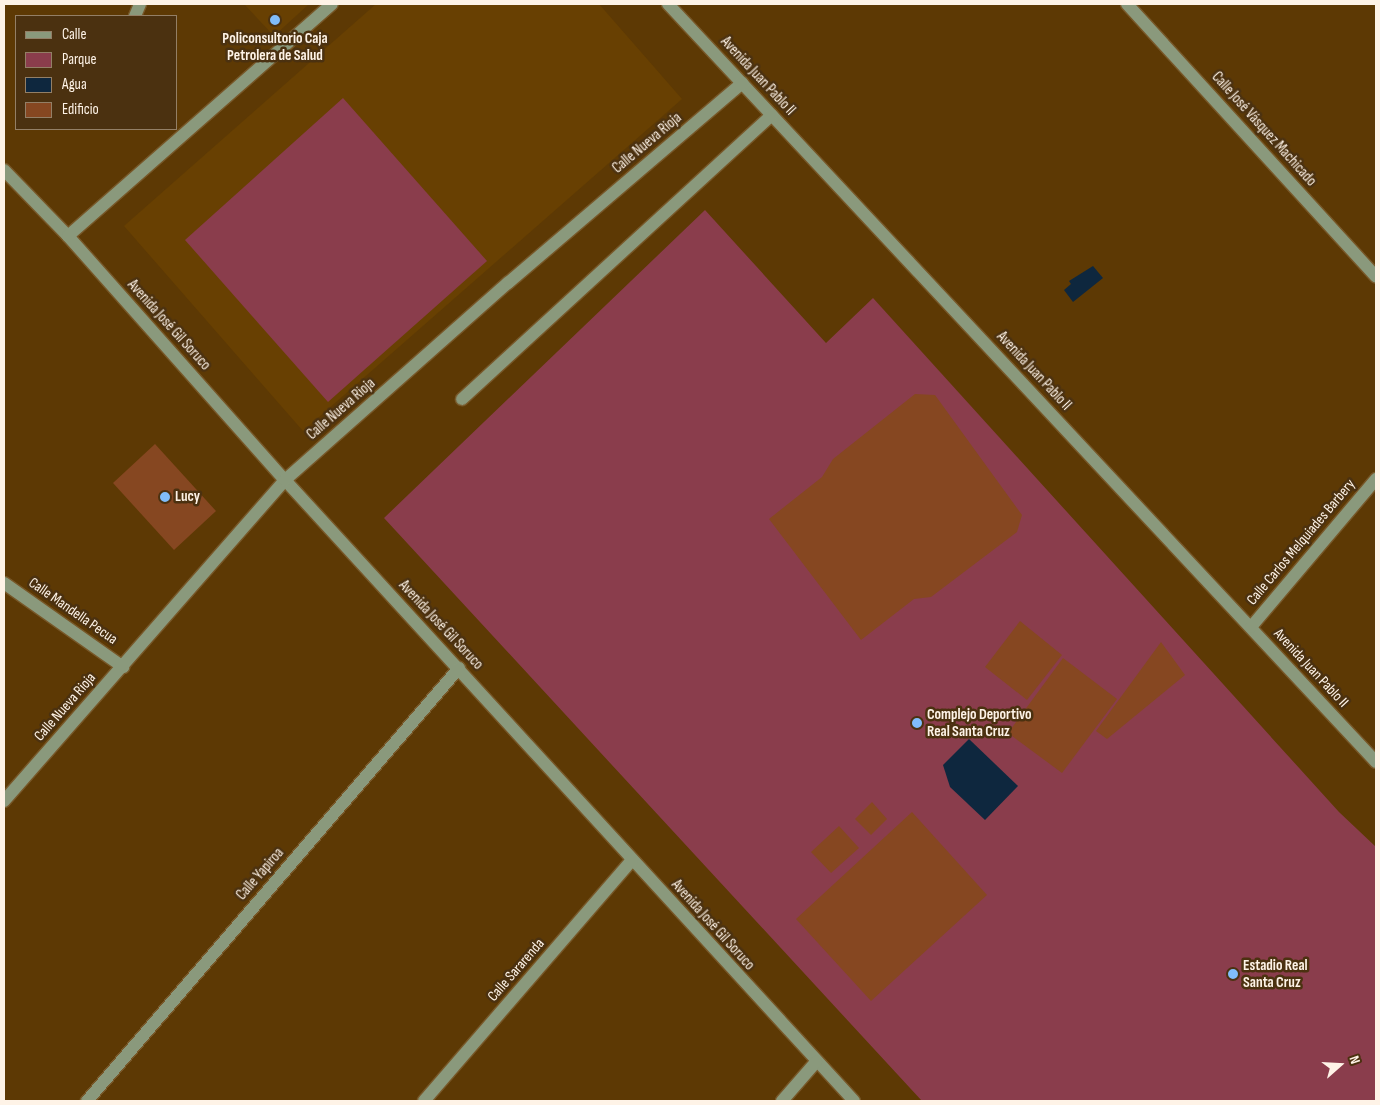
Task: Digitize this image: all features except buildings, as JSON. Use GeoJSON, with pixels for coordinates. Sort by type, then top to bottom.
{"type":"FeatureCollection","features":[{"type":"Feature","properties":{"kind":"street"},"geometry":{"type":"LineString","coordinates":[[68,236],[332,4]]}},
{"type":"Feature","properties":{"kind":"street","name":"Avenida Juan Pablo II"},"geometry":{"type":"LineString","coordinates":[[668,4],[1376,762]]}},
{"type":"Feature","properties":{"kind":"street","name":"Calle José Vásquez Machicado"},"geometry":{"type":"LineString","coordinates":[[1127,4],[1376,277]]}},
{"type":"Feature","properties":{"kind":"street","name":"Calle Nueva Rioja"},"geometry":{"type":"LineString","coordinates":[[4,801],[285,480],[508,283],[742,84]]}},
{"type":"Feature","properties":{"kind":"street"},"geometry":{"type":"LineString","coordinates":[[462,399],[772,115]]}},
{"type":"Feature","properties":{"kind":"street","name":"Avenida José Gil Soruco"},"geometry":{"type":"LineString","coordinates":[[4,170],[68,236],[285,480],[459,668],[816,1062],[854,1101]]}},
{"type":"Feature","properties":{"kind":"street","name":"Calle Carlos Melquiades Barbery"},"geometry":{"type":"LineString","coordinates":[[1251,626],[1376,479]]}},
{"type":"Feature","properties":{"kind":"street","name":"Calle Mandella Pecua"},"geometry":{"type":"LineString","coordinates":[[4,582],[122,667]]}},
{"type":"Feature","properties":{"kind":"street","name":"Calle Yapiroa"},"geometry":{"type":"LineString","coordinates":[[86,1101],[459,668]]}},
{"type":"Feature","properties":{"kind":"street","name":"Calle Sararenda"},"geometry":{"type":"LineString","coordinates":[[424,1101],[632,860]]}},
{"type":"Feature","properties":{"kind":"street"},"geometry":{"type":"LineString","coordinates":[[782,1101],[816,1062]]}},
{"type":"Feature","properties":{"kind":"shaded area","name":"Policonsultorio Caja Petrolera de Salud"},"geometry":{"type":"Polygon","coordinates":[[[244,4],[309,4],[274,36],[244,4]]]}},
{"type":"Feature","properties":{"kind":"shaded area"},"geometry":{"type":"Polygon","coordinates":[[[376,4],[599,4],[682,99],[303,431],[124,226],[376,4]]]}},
{"type":"Feature","properties":{"kind":"green space"},"geometry":{"type":"Polygon","coordinates":[[[343,98],[487,261],[328,402],[185,240],[343,98]]]}},
{"type":"Feature","properties":{"kind":"green space","name":"Complejo Deportivo Real Santa Cruz"},"geometry":{"type":"Polygon","coordinates":[[[705,210],[826,343],[873,298],[1339,812],[1376,847],[1376,1101],[922,1101],[384,518],[705,210]]]}},
{"type":"Feature","properties":{"kind":"water"},"geometry":{"type":"Polygon","coordinates":[[[1093,266],[1103,278],[1073,302],[1064,290],[1071,284],[1069,281],[1093,266]]]}},
{"type":"Feature","properties":{"kind":"water"},"geometry":{"type":"Polygon","coordinates":[[[969,739],[1018,786],[985,820],[950,787],[943,765],[969,739]]]}},
{"type":"Feature","properties":{"kind":"place","name":"Policonsultorio Caja Petrolera de Salud"},"geometry":{"type":"Point","coordinates":[275,20]}},
{"type":"Feature","properties":{"kind":"place","name":"Lucy"},"geometry":{"type":"Point","coordinates":[165,497]}},
{"type":"Feature","properties":{"kind":"place","name":"Complejo Deportivo Real Santa Cruz"},"geometry":{"type":"Point","coordinates":[917,723]}},
{"type":"Feature","properties":{"kind":"place","name":"Estadio Real Santa Cruz"},"geometry":{"type":"Point","coordinates":[1233,974]}}]}
